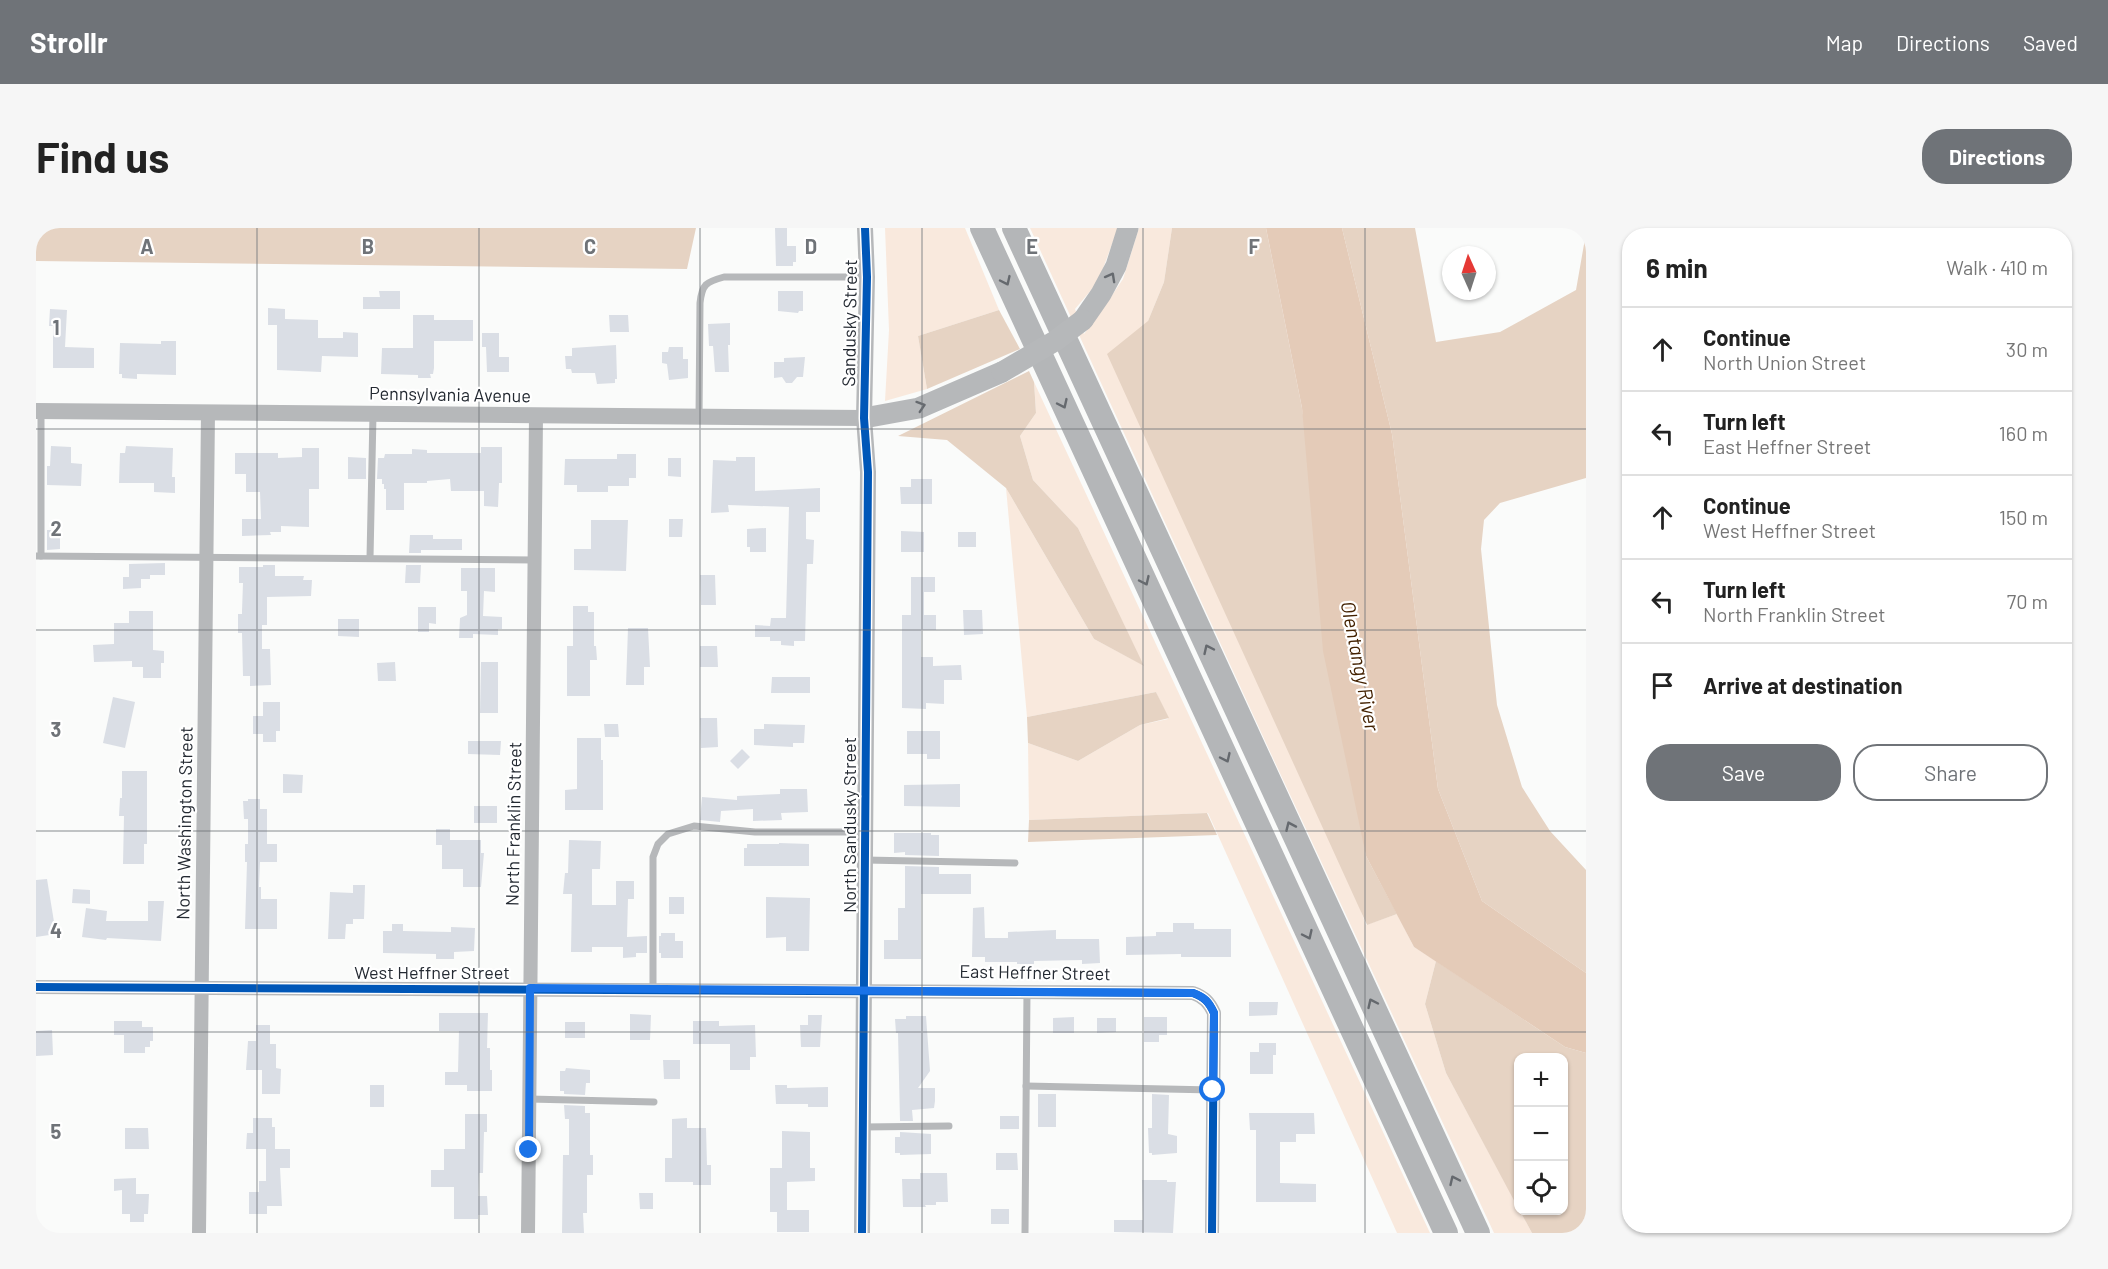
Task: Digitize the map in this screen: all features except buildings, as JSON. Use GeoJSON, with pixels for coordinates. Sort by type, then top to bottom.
{"type":"FeatureCollection","features":[{"type":"Feature","properties":{"kind":"highway"},"geometry":{"type":"LineString","coordinates":[[982,228],[1446,1233]]}},
{"type":"Feature","properties":{"kind":"highway"},"geometry":{"type":"LineString","coordinates":[[1014,228],[1478,1233]]}},
{"type":"Feature","properties":{"kind":"highway"},"geometry":{"type":"LineString","coordinates":[[864,418],[919,408],[1002,372],[1055,341],[1083,320],[1101,294],[1116,266],[1128,228]]}},
{"type":"Feature","properties":{"kind":"street","name":"Sandusky Street"},"geometry":{"type":"LineString","coordinates":[[864,418],[867,277],[865,228]]}},
{"type":"Feature","properties":{"kind":"street","name":"Pennsylvania Avenue"},"geometry":{"type":"LineString","coordinates":[[38,411],[864,418]]}},
{"type":"Feature","properties":{"kind":"street","name":"North Washington Street"},"geometry":{"type":"LineString","coordinates":[[199,1233],[208,412]]}},
{"type":"Feature","properties":{"kind":"street","name":"North Franklin Street"},"geometry":{"type":"LineString","coordinates":[[528,1233],[536,416]]}},
{"type":"Feature","properties":{"kind":"street","name":"North Sandusky Street"},"geometry":{"type":"LineString","coordinates":[[862,1233],[868,472],[864,418]]}},
{"type":"Feature","properties":{"kind":"street","name":"West Heffner Street"},"geometry":{"type":"LineString","coordinates":[[36,987],[864,990]]}},
{"type":"Feature","properties":{"kind":"street","name":"East Heffner Street"},"geometry":{"type":"LineString","coordinates":[[864,990],[1193,993],[1205,999],[1214,1013],[1213,1090]]}},
{"type":"Feature","properties":{"kind":"street"},"geometry":{"type":"LineString","coordinates":[[1212,1233],[1213,1090]]}},
{"type":"Feature","properties":{"kind":"lane"},"geometry":{"type":"LineString","coordinates":[[699,417],[700,303],[701,290],[708,282],[724,277],[867,277]]}},
{"type":"Feature","properties":{"kind":"lane"},"geometry":{"type":"LineString","coordinates":[[38,411],[38,556],[535,560]]}},
{"type":"Feature","properties":{"kind":"lane"},"geometry":{"type":"LineString","coordinates":[[370,558],[373,414]]}},
{"type":"Feature","properties":{"kind":"lane"},"geometry":{"type":"LineString","coordinates":[[653,989],[653,857],[657,844],[668,834],[694,826],[755,832],[865,832]]}},
{"type":"Feature","properties":{"kind":"lane"},"geometry":{"type":"LineString","coordinates":[[865,860],[1015,863]]}},
{"type":"Feature","properties":{"kind":"lane"},"geometry":{"type":"LineString","coordinates":[[1025,1233],[1027,991]]}},
{"type":"Feature","properties":{"kind":"lane"},"geometry":{"type":"LineString","coordinates":[[1026,1086],[1213,1090]]}},
{"type":"Feature","properties":{"kind":"lane"},"geometry":{"type":"LineString","coordinates":[[529,1099],[654,1102]]}},
{"type":"Feature","properties":{"kind":"lane"},"geometry":{"type":"LineString","coordinates":[[863,1127],[949,1126]]}},
{"type":"Feature","properties":{"kind":"shaded area"},"geometry":{"type":"Polygon","coordinates":[[[36,228],[696,228],[687,269],[36,261],[36,228]]]}},
{"type":"Feature","properties":{"kind":"shaded area"},"geometry":{"type":"Polygon","coordinates":[[[885,228],[965,228],[999,310],[918,336],[927,389],[885,401],[889,330],[885,228]]]}},
{"type":"Feature","properties":{"kind":"shaded area"},"geometry":{"type":"Polygon","coordinates":[[[1030,228],[1118,228],[1098,282],[1075,309],[1084,334],[1123,279],[1139,228],[1172,228],[1164,282],[1148,321],[1366,925],[1397,914],[1414,947],[1436,961],[1425,1004],[1446,1073],[1514,1200],[1514,1215],[1522,1215],[1532,1233],[1494,1233],[1030,228]]]}},
{"type":"Feature","properties":{"kind":"shaded area"},"geometry":{"type":"Polygon","coordinates":[[[1172,228],[1266,228],[1302,408],[1366,856],[1397,914],[1367,925],[1107,354],[1148,321],[1164,282],[1172,228]]]}},
{"type":"Feature","properties":{"kind":"shaded area"},"geometry":{"type":"Polygon","coordinates":[[[1342,228],[1415,228],[1436,342],[1500,332],[1576,290],[1586,233],[1586,478],[1500,503],[1484,520],[1481,549],[1497,705],[1522,787],[1550,831],[1586,870],[1586,973],[1482,901],[1438,789],[1392,434],[1342,228]]]}},
{"type":"Feature","properties":{"kind":"shaded area"},"geometry":{"type":"Polygon","coordinates":[[[999,310],[1020,349],[927,389],[918,336],[999,310]]]}},
{"type":"Feature","properties":{"kind":"shaded area"},"geometry":{"type":"Polygon","coordinates":[[[1029,371],[1034,382],[1036,413],[1020,436],[1033,480],[1078,528],[1144,666],[1094,639],[1006,488],[947,440],[898,436],[1029,371]]]}},
{"type":"Feature","properties":{"kind":"shaded area"},"geometry":{"type":"Polygon","coordinates":[[[1034,382],[1430,1233],[1397,1233],[1208,813],[1029,820],[1028,743],[1078,761],[1140,725],[1168,719],[1156,692],[1027,717],[1006,488],[1094,639],[1143,665],[1078,528],[1033,480],[1020,436],[1036,413],[1034,382]]]}},
{"type":"Feature","properties":{"kind":"shaded area"},"geometry":{"type":"Polygon","coordinates":[[[1156,692],[1169,718],[1140,725],[1078,761],[1028,743],[1027,717],[1156,692]]]}},
{"type":"Feature","properties":{"kind":"shaded area"},"geometry":{"type":"Polygon","coordinates":[[[1207,813],[1217,835],[1028,842],[1029,820],[1207,813]]]}},
{"type":"Feature","properties":{"kind":"shaded area"},"geometry":{"type":"Polygon","coordinates":[[[1436,961],[1565,1047],[1586,1053],[1586,1233],[1532,1233],[1522,1215],[1568,1215],[1568,1053],[1514,1053],[1514,1200],[1446,1073],[1425,1004],[1436,961]]]}},
{"type":"Feature","properties":{"kind":"water","name":"Olentangy River"},"geometry":{"type":"Polygon","coordinates":[[[1266,228],[1342,228],[1392,434],[1438,789],[1482,901],[1586,973],[1586,1053],[1565,1047],[1414,947],[1366,856],[1323,651],[1302,408],[1266,228]]]}},
{"type":"Feature","properties":{"kind":"cycle path"},"geometry":{"type":"LineString","coordinates":[[862,1233],[868,472],[864,418],[867,277],[865,228]]}},
{"type":"Feature","properties":{"kind":"cycle path"},"geometry":{"type":"LineString","coordinates":[[36,987],[1193,993],[1206,1000],[1214,1013],[1212,1233]]}},
{"type":"Feature","properties":{"kind":"route"},"geometry":{"type":"LineString","coordinates":[[529,1150],[530,988],[1193,993],[1202,996],[1210,1004],[1214,1013],[1213,1090]]}}]}
